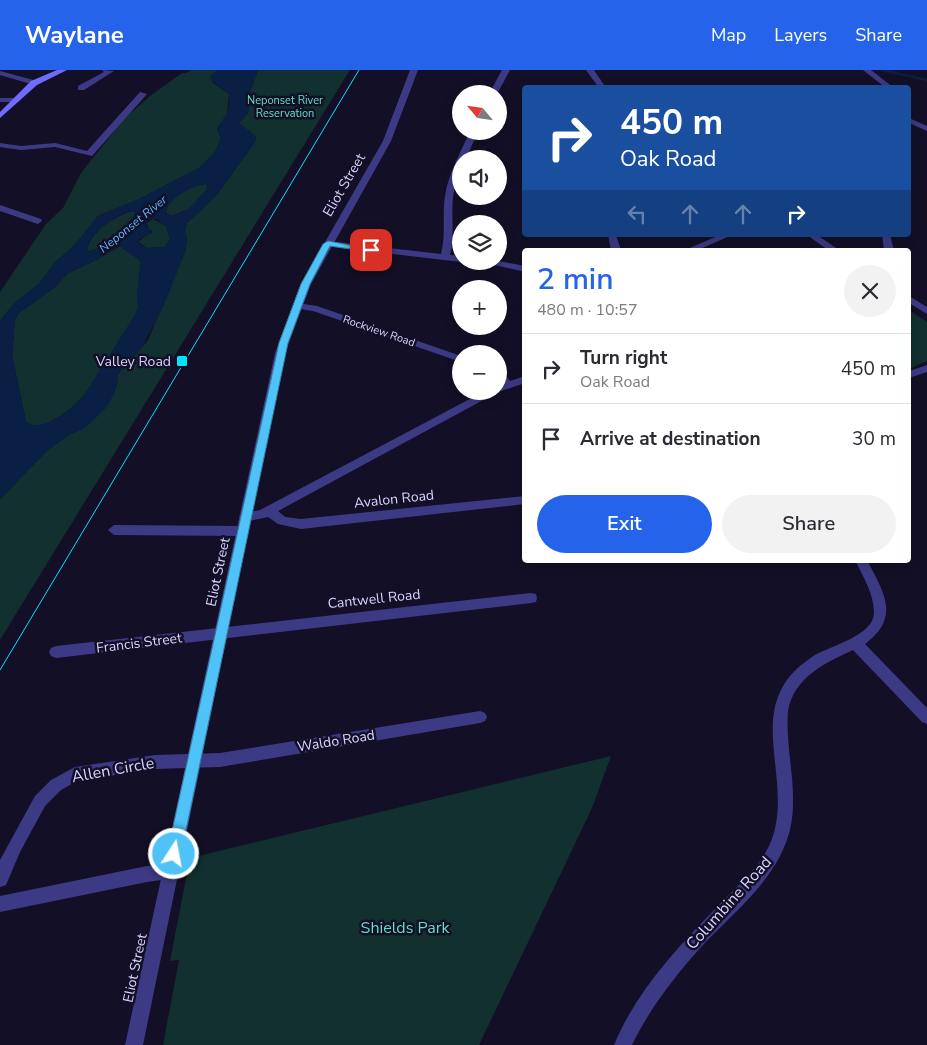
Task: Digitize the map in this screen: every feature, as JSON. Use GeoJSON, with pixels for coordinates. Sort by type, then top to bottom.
{"type":"FeatureCollection","features":[{"type":"Feature","properties":{"kind":"main road"},"geometry":{"type":"LineString","coordinates":[[0,116],[34,83],[63,70]]}},
{"type":"Feature","properties":{"kind":"street"},"geometry":{"type":"LineString","coordinates":[[80,88],[110,71],[106,70]]}},
{"type":"Feature","properties":{"kind":"street","name":"Eliot Street"},"geometry":{"type":"LineString","coordinates":[[134,1045],[192,761],[280,353],[312,272],[388,141],[414,70]]}},
{"type":"Feature","properties":{"kind":"street"},"geometry":{"type":"LineString","coordinates":[[498,85],[506,70]]}},
{"type":"Feature","properties":{"kind":"street"},"geometry":{"type":"LineString","coordinates":[[590,70],[601,85]]}},
{"type":"Feature","properties":{"kind":"street"},"geometry":{"type":"LineString","coordinates":[[866,70],[887,85]]}},
{"type":"Feature","properties":{"kind":"street"},"geometry":{"type":"LineString","coordinates":[[0,73],[34,83]]}},
{"type":"Feature","properties":{"kind":"street"},"geometry":{"type":"LineString","coordinates":[[874,85],[880,79]]}},
{"type":"Feature","properties":{"kind":"street"},"geometry":{"type":"LineString","coordinates":[[0,145],[21,148],[54,145],[89,154],[143,94]]}},
{"type":"Feature","properties":{"kind":"street"},"geometry":{"type":"LineString","coordinates":[[0,100],[17,100]]}},
{"type":"Feature","properties":{"kind":"street"},"geometry":{"type":"LineString","coordinates":[[911,121],[927,129]]}},
{"type":"Feature","properties":{"kind":"street"},"geometry":{"type":"LineString","coordinates":[[445,257],[448,241],[449,196],[452,187]]}},
{"type":"Feature","properties":{"kind":"street"},"geometry":{"type":"LineString","coordinates":[[0,208],[38,220]]}},
{"type":"Feature","properties":{"kind":"street"},"geometry":{"type":"LineString","coordinates":[[695,248],[723,237]]}},
{"type":"Feature","properties":{"kind":"street"},"geometry":{"type":"LineString","coordinates":[[814,237],[831,248]]}},
{"type":"Feature","properties":{"kind":"street"},"geometry":{"type":"LineString","coordinates":[[328,244],[452,258]]}},
{"type":"Feature","properties":{"kind":"street"},"geometry":{"type":"LineString","coordinates":[[507,266],[522,268]]}},
{"type":"Feature","properties":{"kind":"street"},"geometry":{"type":"LineString","coordinates":[[911,300],[927,311]]}},
{"type":"Feature","properties":{"kind":"street","name":"Rockview Road"},"geometry":{"type":"LineString","coordinates":[[297,306],[314,308],[452,356]]}},
{"type":"Feature","properties":{"kind":"street"},"geometry":{"type":"LineString","coordinates":[[911,374],[927,368]]}},
{"type":"Feature","properties":{"kind":"street"},"geometry":{"type":"LineString","coordinates":[[507,386],[522,380]]}},
{"type":"Feature","properties":{"kind":"street"},"geometry":{"type":"LineString","coordinates":[[245,517],[257,516],[269,511],[477,400]]}},
{"type":"Feature","properties":{"kind":"street","name":"Avalon Road"},"geometry":{"type":"LineString","coordinates":[[269,511],[282,521],[301,524],[522,500]]}},
{"type":"Feature","properties":{"kind":"street"},"geometry":{"type":"LineString","coordinates":[[114,530],[242,531]]}},
{"type":"Feature","properties":{"kind":"street","name":"Columbine Road"},"geometry":{"type":"LineString","coordinates":[[623,1045],[652,993],[671,967],[761,872],[774,852],[786,812],[780,714],[788,688],[798,675],[811,664],[855,643],[874,630],[881,611],[877,589],[863,563]]}},
{"type":"Feature","properties":{"kind":"street","name":"Cantwell Road"},"geometry":{"type":"LineString","coordinates":[[221,633],[531,598]]}},
{"type":"Feature","properties":{"kind":"street","name":"Francis Street"},"geometry":{"type":"LineString","coordinates":[[56,652],[221,633]]}},
{"type":"Feature","properties":{"kind":"street"},"geometry":{"type":"LineString","coordinates":[[855,643],[927,718]]}},
{"type":"Feature","properties":{"kind":"street","name":"Waldo Road"},"geometry":{"type":"LineString","coordinates":[[192,761],[220,760],[480,717]]}},
{"type":"Feature","properties":{"kind":"street","name":"Allen Circle"},"geometry":{"type":"LineString","coordinates":[[0,879],[14,846],[34,810],[48,792],[65,778],[84,772],[155,762],[192,761]]}},
{"type":"Feature","properties":{"kind":"street"},"geometry":{"type":"LineString","coordinates":[[0,904],[146,874],[170,872]]}},
{"type":"Feature","properties":{"kind":"green space","name":"Neponset River Reservation"},"geometry":{"type":"Polygon","coordinates":[[[191,70],[217,70],[211,76],[213,83],[229,94],[227,115],[217,130],[221,138],[215,152],[199,168],[139,199],[98,216],[72,248],[56,261],[39,284],[10,308],[0,321],[0,292],[46,224],[63,208],[81,173],[124,119],[150,96],[182,73],[191,70]]]}},
{"type":"Feature","properties":{"kind":"green space","name":"Neponset River Reservation"},"geometry":{"type":"Polygon","coordinates":[[[258,70],[350,70],[0,640],[0,499],[48,450],[67,436],[86,427],[117,385],[118,374],[148,340],[185,252],[187,240],[185,230],[187,223],[215,197],[255,142],[256,138],[239,123],[248,113],[251,89],[258,70]]]}},
{"type":"Feature","properties":{"kind":"green space"},"geometry":{"type":"Polygon","coordinates":[[[206,184],[208,188],[189,209],[172,216],[166,213],[167,207],[175,197],[194,187],[206,184]]]}},
{"type":"Feature","properties":{"kind":"green space"},"geometry":{"type":"Polygon","coordinates":[[[132,211],[136,212],[133,217],[115,236],[99,247],[87,251],[92,237],[98,231],[111,221],[132,211]]]}},
{"type":"Feature","properties":{"kind":"green space"},"geometry":{"type":"Polygon","coordinates":[[[153,219],[166,226],[170,239],[165,247],[147,248],[138,242],[152,231],[148,229],[147,223],[153,219]]]}},
{"type":"Feature","properties":{"kind":"green space"},"geometry":{"type":"Polygon","coordinates":[[[120,246],[141,261],[137,293],[138,308],[134,317],[83,397],[71,408],[48,423],[33,425],[26,422],[12,355],[15,319],[19,313],[54,288],[67,274],[120,246]]]}},
{"type":"Feature","properties":{"kind":"green space"},"geometry":{"type":"Polygon","coordinates":[[[911,311],[927,322],[927,361],[911,368],[911,311]]]}},
{"type":"Feature","properties":{"kind":"green space","name":"Shields Park"},"geometry":{"type":"Polygon","coordinates":[[[611,756],[592,808],[479,1045],[163,1045],[179,960],[170,961],[190,858],[611,756]]]}},
{"type":"Feature","properties":{"kind":"water","name":"Neponset River"},"geometry":{"type":"Polygon","coordinates":[[[217,70],[258,70],[251,89],[249,111],[239,123],[256,136],[255,142],[215,197],[187,223],[185,230],[187,240],[185,252],[164,305],[141,349],[118,374],[115,392],[106,408],[86,427],[67,436],[48,450],[0,499],[0,321],[16,301],[39,284],[56,261],[72,248],[98,216],[139,199],[199,168],[215,152],[221,138],[217,130],[229,109],[229,94],[211,80],[211,76],[217,70]],[[206,184],[175,198],[167,206],[166,213],[173,216],[189,209],[208,188],[206,184]],[[135,211],[112,219],[98,231],[89,244],[87,251],[99,247],[116,236],[134,216],[135,211]],[[156,219],[147,221],[146,227],[153,233],[139,239],[139,244],[147,248],[165,247],[170,239],[166,226],[156,219]],[[119,246],[100,258],[67,274],[54,288],[19,313],[15,319],[12,355],[26,422],[33,425],[48,423],[71,408],[83,397],[138,308],[137,293],[141,261],[119,246]]]}},
{"type":"Feature","properties":{"kind":"waterway"},"geometry":{"type":"LineString","coordinates":[[882,70],[927,80]]}},
{"type":"Feature","properties":{"kind":"tram line"},"geometry":{"type":"LineString","coordinates":[[0,670],[359,70]]}},
{"type":"Feature","properties":{"kind":"place","name":"Valley Road"},"geometry":{"type":"Point","coordinates":[182,361]}},
{"type":"Feature","properties":{"kind":"route"},"geometry":{"type":"LineString","coordinates":[[174,854],[192,761],[280,353],[306,284],[328,244],[371,250]]}}]}
